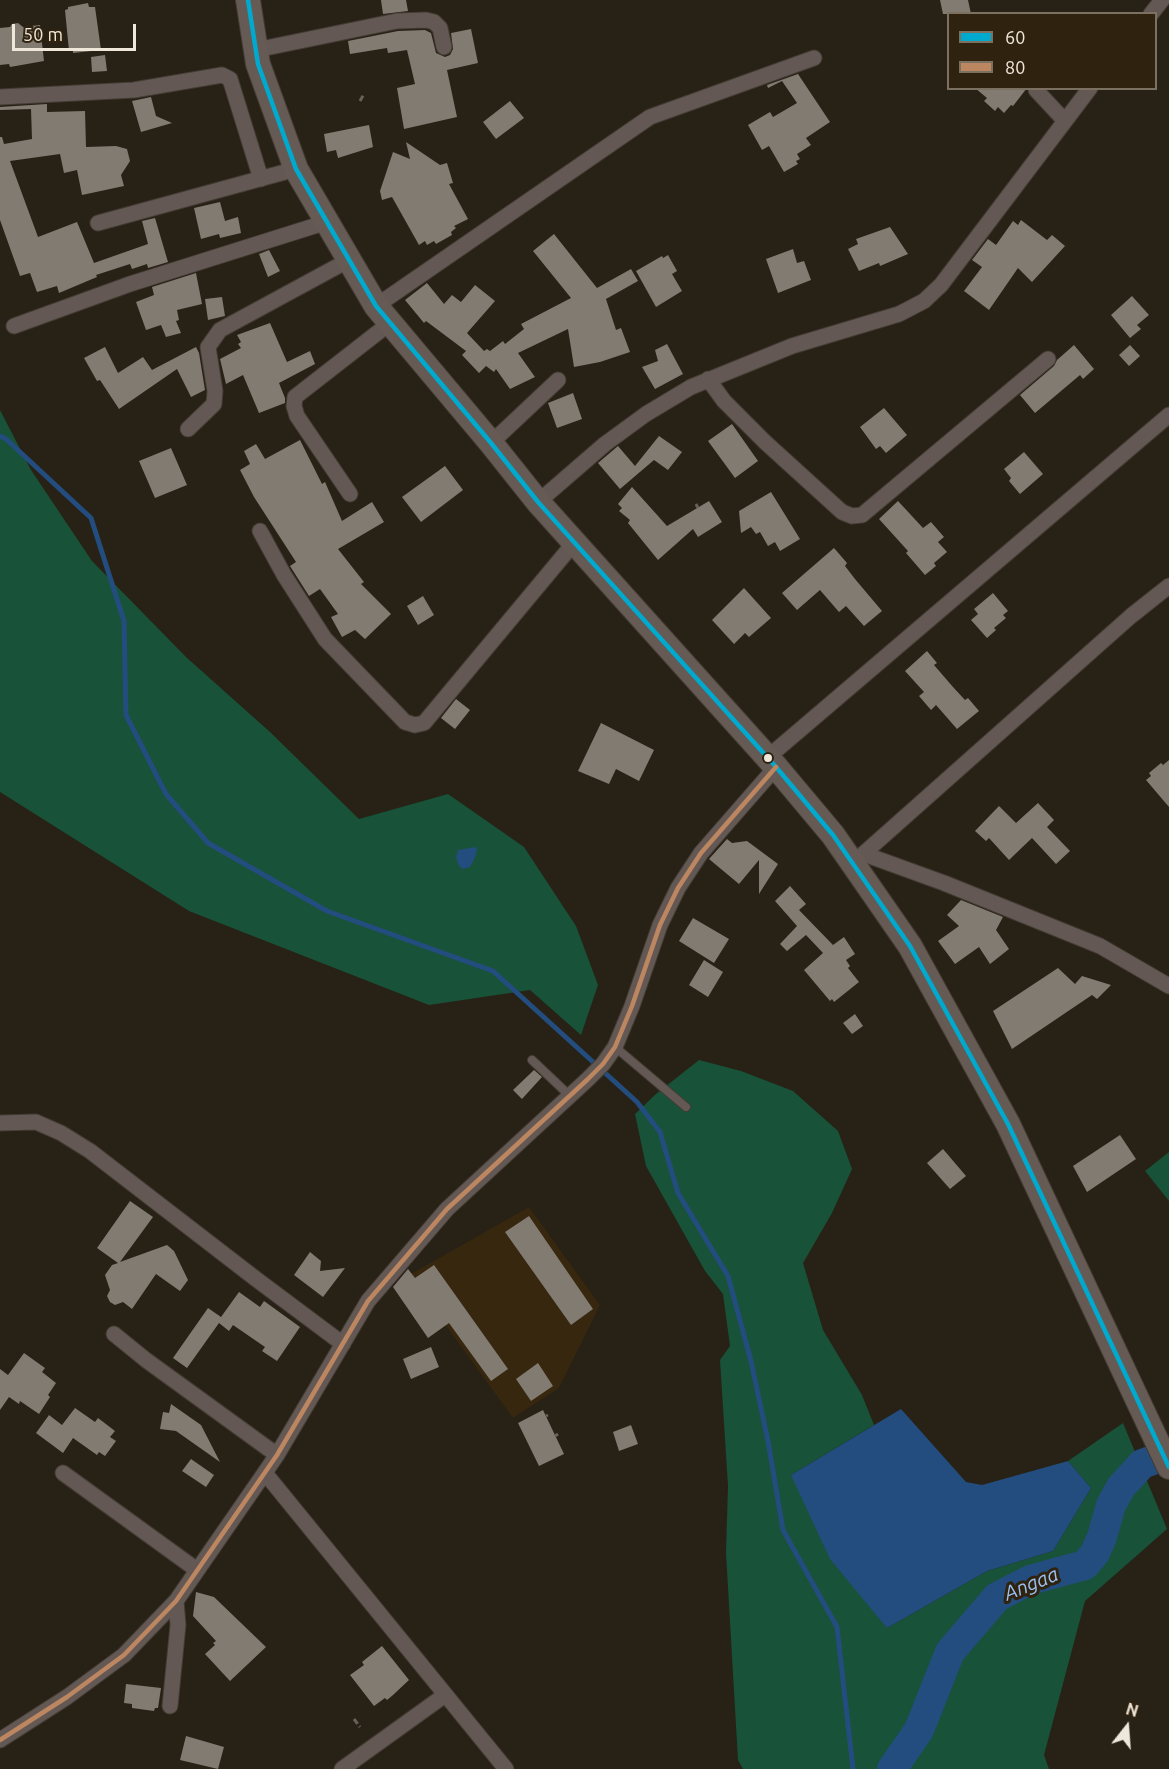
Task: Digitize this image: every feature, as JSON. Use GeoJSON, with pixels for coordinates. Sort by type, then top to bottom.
{"type":"FeatureCollection","features":[{"type":"Feature","properties":{"kind":"highway"},"geometry":{"type":"LineString","coordinates":[[248,0],[258,64],[296,169],[383,315],[538,502],[833,835],[859,858],[1008,1124],[1169,1467]]}},
{"type":"Feature","properties":{"kind":"street"},"geometry":{"type":"LineString","coordinates":[[1153,12],[1162,0]]}},
{"type":"Feature","properties":{"kind":"street"},"geometry":{"type":"LineString","coordinates":[[255,50],[397,21],[426,20],[434,22],[440,28],[444,47]]}},
{"type":"Feature","properties":{"kind":"street"},"geometry":{"type":"LineString","coordinates":[[350,494],[297,416],[294,406],[295,396],[383,315],[650,117],[814,58]]}},
{"type":"Feature","properties":{"kind":"street"},"geometry":{"type":"LineString","coordinates":[[0,97],[134,90],[222,75],[230,79],[261,179]]}},
{"type":"Feature","properties":{"kind":"street"},"geometry":{"type":"LineString","coordinates":[[1036,90],[1064,120]]}},
{"type":"Feature","properties":{"kind":"street"},"geometry":{"type":"LineString","coordinates":[[538,502],[646,414],[708,379],[792,346],[899,314],[924,301],[941,285],[1088,90]]}},
{"type":"Feature","properties":{"kind":"street"},"geometry":{"type":"LineString","coordinates":[[98,222],[296,169]]}},
{"type":"Feature","properties":{"kind":"street"},"geometry":{"type":"LineString","coordinates":[[14,326],[130,284],[327,222]]}},
{"type":"Feature","properties":{"kind":"street"},"geometry":{"type":"LineString","coordinates":[[188,429],[214,404],[215,391],[208,347],[220,330],[349,260]]}},
{"type":"Feature","properties":{"kind":"street"},"geometry":{"type":"LineString","coordinates":[[708,379],[724,401],[765,442],[842,512],[852,516],[862,515],[1048,358]]}},
{"type":"Feature","properties":{"kind":"street"},"geometry":{"type":"LineString","coordinates":[[491,443],[558,380]]}},
{"type":"Feature","properties":{"kind":"street"},"geometry":{"type":"LineString","coordinates":[[1,1739],[67,1697],[124,1655],[176,1601],[277,1455],[368,1301],[439,1218],[603,1064],[615,1047],[660,925],[678,888],[701,853],[771,763],[1169,415]]}},
{"type":"Feature","properties":{"kind":"street"},"geometry":{"type":"LineString","coordinates":[[260,531],[284,575],[325,639],[405,722],[415,725],[424,723],[574,543]]}},
{"type":"Feature","properties":{"kind":"street"},"geometry":{"type":"LineString","coordinates":[[859,858],[1131,616],[1169,586]]}},
{"type":"Feature","properties":{"kind":"street"},"geometry":{"type":"LineString","coordinates":[[859,858],[944,883],[1100,946],[1169,986]]}},
{"type":"Feature","properties":{"kind":"street"},"geometry":{"type":"LineString","coordinates":[[0,1123],[36,1122],[61,1133],[90,1151],[256,1280],[343,1344]]}},
{"type":"Feature","properties":{"kind":"street"},"geometry":{"type":"LineString","coordinates":[[114,1334],[146,1360],[277,1455]]}},
{"type":"Feature","properties":{"kind":"street"},"geometry":{"type":"LineString","coordinates":[[63,1473],[197,1570]]}},
{"type":"Feature","properties":{"kind":"street"},"geometry":{"type":"LineString","coordinates":[[265,1473],[507,1769]]}},
{"type":"Feature","properties":{"kind":"street"},"geometry":{"type":"LineString","coordinates":[[170,1706],[178,1625],[176,1601]]}},
{"type":"Feature","properties":{"kind":"street"},"geometry":{"type":"LineString","coordinates":[[342,1769],[445,1695]]}},
{"type":"Feature","properties":{"kind":"lane"},"geometry":{"type":"LineString","coordinates":[[615,1047],[686,1107]]}},
{"type":"Feature","properties":{"kind":"lane"},"geometry":{"type":"LineString","coordinates":[[532,1060],[569,1095]]}},
{"type":"Feature","properties":{"kind":"path"},"geometry":{"type":"LineString","coordinates":[[360,101],[364,94]]}},
{"type":"Feature","properties":{"kind":"path"},"geometry":{"type":"LineString","coordinates":[[354,1719],[360,1727]]}},
{"type":"Feature","properties":{"kind":"shaded area"},"geometry":{"type":"Polygon","coordinates":[[[529,1207],[600,1305],[559,1388],[513,1418],[409,1275],[529,1207]]]}},
{"type":"Feature","properties":{"kind":"green space"},"geometry":{"type":"Polygon","coordinates":[[[0,410],[31,470],[92,561],[186,657],[270,732],[359,819],[448,794],[524,847],[576,926],[598,985],[581,1035],[530,990],[429,1005],[189,911],[0,792],[0,410]]]}},
{"type":"Feature","properties":{"kind":"green space"},"geometry":{"type":"Polygon","coordinates":[[[699,1060],[741,1071],[793,1091],[838,1131],[852,1169],[832,1213],[803,1263],[823,1330],[862,1395],[874,1425],[791,1475],[887,1628],[987,1571],[1053,1551],[1091,1488],[1068,1461],[1123,1423],[1167,1529],[1085,1601],[1044,1755],[1049,1769],[743,1769],[738,1760],[726,1553],[728,1486],[720,1360],[730,1346],[723,1294],[705,1271],[646,1166],[635,1114],[699,1060]]]}},
{"type":"Feature","properties":{"kind":"green space"},"geometry":{"type":"Polygon","coordinates":[[[1169,1152],[1169,1201],[1145,1171],[1169,1152]]]}},
{"type":"Feature","properties":{"kind":"water"},"geometry":{"type":"Polygon","coordinates":[[[476,847],[476,855],[470,867],[463,869],[456,858],[458,850],[476,847]]]}},
{"type":"Feature","properties":{"kind":"water"},"geometry":{"type":"Polygon","coordinates":[[[901,1409],[966,1482],[982,1485],[1068,1461],[1091,1488],[1053,1551],[987,1571],[887,1628],[830,1559],[791,1475],[901,1409]]]}},
{"type":"Feature","properties":{"kind":"building"},"geometry":{"type":"Polygon","coordinates":[[[381,0],[406,0],[408,11],[383,14],[381,0]]]}},
{"type":"Feature","properties":{"kind":"building"},"geometry":{"type":"Polygon","coordinates":[[[940,0],[968,0],[971,12],[943,14],[940,0]]]}},
{"type":"Feature","properties":{"kind":"building"},"geometry":{"type":"Polygon","coordinates":[[[88,3],[89,7],[95,7],[101,50],[73,53],[73,50],[69,51],[65,10],[68,7],[88,3]]]}},
{"type":"Feature","properties":{"kind":"building"},"geometry":{"type":"Polygon","coordinates":[[[18,23],[23,27],[40,25],[44,61],[10,67],[9,64],[0,65],[0,28],[18,23]]]}},
{"type":"Feature","properties":{"kind":"building"},"geometry":{"type":"Polygon","coordinates":[[[471,29],[478,63],[447,70],[457,117],[404,129],[397,88],[415,84],[407,50],[388,53],[387,48],[350,54],[348,41],[398,31],[425,30],[431,33],[436,53],[445,57],[450,55],[453,49],[451,33],[471,29]]]}},
{"type":"Feature","properties":{"kind":"building"},"geometry":{"type":"Polygon","coordinates":[[[105,55],[107,71],[92,72],[91,57],[105,55]]]}},
{"type":"Feature","properties":{"kind":"building"},"geometry":{"type":"Polygon","coordinates":[[[798,74],[830,122],[806,138],[811,145],[797,154],[800,159],[796,161],[798,164],[784,172],[769,146],[762,150],[748,125],[770,112],[773,117],[797,103],[782,81],[768,88],[767,85],[798,74]]]}},
{"type":"Feature","properties":{"kind":"building"},"geometry":{"type":"Polygon","coordinates":[[[977,90],[1025,90],[1013,106],[1011,105],[1004,113],[998,107],[995,111],[984,101],[987,98],[977,90]]]}},
{"type":"Feature","properties":{"kind":"building"},"geometry":{"type":"Polygon","coordinates":[[[151,97],[156,116],[172,123],[141,132],[132,101],[151,97]]]}},
{"type":"Feature","properties":{"kind":"building"},"geometry":{"type":"Polygon","coordinates":[[[510,101],[524,118],[496,139],[483,122],[510,101]]]}},
{"type":"Feature","properties":{"kind":"building"},"geometry":{"type":"Polygon","coordinates":[[[47,104],[47,112],[85,111],[86,147],[116,146],[127,149],[130,161],[121,175],[124,186],[82,195],[77,170],[64,173],[60,154],[10,161],[38,237],[77,222],[94,263],[148,244],[142,221],[155,218],[168,262],[148,268],[147,264],[132,269],[130,264],[96,275],[97,277],[59,293],[57,286],[37,292],[30,273],[20,276],[0,220],[0,137],[4,144],[32,139],[31,109],[0,110],[0,107],[47,104]]]}},
{"type":"Feature","properties":{"kind":"building"},"geometry":{"type":"Polygon","coordinates":[[[369,125],[373,147],[338,158],[336,150],[327,152],[324,134],[369,125]]]}},
{"type":"Feature","properties":{"kind":"building"},"geometry":{"type":"Polygon","coordinates":[[[406,142],[440,165],[447,163],[453,183],[449,184],[468,219],[454,226],[456,228],[451,232],[452,235],[436,244],[434,241],[427,245],[425,241],[419,245],[392,197],[382,200],[380,191],[393,152],[410,159],[406,142]]]}},
{"type":"Feature","properties":{"kind":"building"},"geometry":{"type":"Polygon","coordinates":[[[220,202],[225,221],[238,217],[241,233],[220,238],[219,234],[201,239],[194,208],[220,202]]]}},
{"type":"Feature","properties":{"kind":"building"},"geometry":{"type":"Polygon","coordinates":[[[1021,220],[1047,240],[1052,235],[1065,246],[1032,282],[1018,268],[989,310],[964,291],[982,267],[972,260],[988,239],[996,245],[1013,221],[1018,225],[1021,220]]]}},
{"type":"Feature","properties":{"kind":"building"},"geometry":{"type":"Polygon","coordinates":[[[890,227],[908,254],[880,266],[879,263],[859,271],[848,249],[858,244],[856,239],[890,227]]]}},
{"type":"Feature","properties":{"kind":"building"},"geometry":{"type":"Polygon","coordinates":[[[554,234],[597,288],[631,269],[638,281],[606,299],[616,330],[621,328],[630,352],[600,362],[574,367],[568,329],[518,353],[535,377],[510,389],[496,369],[494,372],[486,366],[479,373],[462,355],[466,351],[426,321],[424,323],[405,300],[427,283],[444,304],[452,295],[461,302],[475,285],[495,301],[467,333],[484,351],[487,349],[490,351],[503,341],[505,344],[524,329],[521,324],[571,298],[533,251],[554,234]]]}},
{"type":"Feature","properties":{"kind":"building"},"geometry":{"type":"Polygon","coordinates":[[[793,249],[797,263],[804,261],[811,280],[778,293],[766,259],[793,249]]]}},
{"type":"Feature","properties":{"kind":"building"},"geometry":{"type":"Polygon","coordinates":[[[269,250],[280,271],[268,277],[259,254],[269,250]]]}},
{"type":"Feature","properties":{"kind":"building"},"geometry":{"type":"Polygon","coordinates":[[[668,255],[677,271],[672,274],[682,291],[656,307],[636,271],[668,255]]]}},
{"type":"Feature","properties":{"kind":"building"},"geometry":{"type":"Polygon","coordinates":[[[196,273],[202,304],[177,310],[179,320],[176,321],[181,333],[166,337],[161,325],[146,330],[136,302],[154,295],[152,287],[196,273]]]}},
{"type":"Feature","properties":{"kind":"building"},"geometry":{"type":"Polygon","coordinates":[[[1132,296],[1149,315],[1137,325],[1141,329],[1130,338],[1111,315],[1132,296]]]}},
{"type":"Feature","properties":{"kind":"building"},"geometry":{"type":"Polygon","coordinates":[[[222,297],[225,316],[208,320],[205,299],[222,297]]]}},
{"type":"Feature","properties":{"kind":"building"},"geometry":{"type":"Polygon","coordinates":[[[270,323],[287,362],[310,351],[315,364],[279,383],[285,403],[259,413],[243,375],[226,384],[220,359],[241,348],[237,335],[270,323]]]}},
{"type":"Feature","properties":{"kind":"building"},"geometry":{"type":"Polygon","coordinates":[[[667,344],[683,374],[655,389],[642,367],[658,361],[655,350],[667,344]]]}},
{"type":"Feature","properties":{"kind":"building"},"geometry":{"type":"Polygon","coordinates":[[[1074,345],[1094,369],[1083,379],[1080,375],[1035,413],[1020,395],[1054,366],[1057,360],[1074,345]]]}},
{"type":"Feature","properties":{"kind":"building"},"geometry":{"type":"Polygon","coordinates":[[[1130,345],[1140,356],[1129,366],[1119,355],[1130,345]]]}},
{"type":"Feature","properties":{"kind":"building"},"geometry":{"type":"Polygon","coordinates":[[[105,347],[118,373],[143,357],[152,370],[196,347],[205,390],[191,397],[177,369],[119,409],[100,380],[97,381],[84,358],[105,347]]]}},
{"type":"Feature","properties":{"kind":"building"},"geometry":{"type":"Polygon","coordinates":[[[573,393],[582,419],[557,428],[548,403],[573,393]]]}},
{"type":"Feature","properties":{"kind":"building"},"geometry":{"type":"Polygon","coordinates":[[[884,408],[907,435],[886,453],[880,446],[876,449],[860,427],[884,408]]]}},
{"type":"Feature","properties":{"kind":"building"},"geometry":{"type":"Polygon","coordinates":[[[732,424],[758,461],[735,478],[708,441],[732,424]]]}},
{"type":"Feature","properties":{"kind":"building"},"geometry":{"type":"Polygon","coordinates":[[[659,436],[682,452],[668,470],[654,460],[620,489],[598,463],[618,446],[635,466],[659,436]]]}},
{"type":"Feature","properties":{"kind":"building"},"geometry":{"type":"Polygon","coordinates":[[[300,440],[322,484],[325,482],[342,521],[372,502],[384,522],[338,549],[364,582],[361,584],[391,614],[365,639],[355,630],[342,637],[331,617],[338,614],[320,589],[309,596],[290,566],[296,562],[254,497],[240,470],[250,464],[244,451],[256,444],[265,459],[300,440]]]}},
{"type":"Feature","properties":{"kind":"building"},"geometry":{"type":"Polygon","coordinates":[[[171,448],[187,485],[155,498],[139,461],[171,448]]]}},
{"type":"Feature","properties":{"kind":"building"},"geometry":{"type":"Polygon","coordinates":[[[1024,452],[1043,474],[1020,494],[1009,481],[1011,478],[1004,469],[1024,452]]]}},
{"type":"Feature","properties":{"kind":"building"},"geometry":{"type":"Polygon","coordinates":[[[445,466],[463,490],[421,522],[402,497],[445,466]]]}},
{"type":"Feature","properties":{"kind":"building"},"geometry":{"type":"Polygon","coordinates":[[[632,487],[667,526],[709,501],[722,522],[698,537],[693,529],[658,560],[628,523],[630,520],[619,511],[622,508],[618,504],[632,487]]]}},
{"type":"Feature","properties":{"kind":"building"},"geometry":{"type":"Polygon","coordinates":[[[771,492],[800,539],[780,551],[775,542],[768,546],[760,532],[756,534],[751,527],[741,533],[739,511],[771,492]]]}},
{"type":"Feature","properties":{"kind":"building"},"geometry":{"type":"Polygon","coordinates":[[[898,501],[923,528],[931,522],[944,537],[938,542],[947,552],[925,575],[906,553],[908,551],[879,519],[898,501]]]}},
{"type":"Feature","properties":{"kind":"building"},"geometry":{"type":"Polygon","coordinates":[[[834,548],[847,563],[845,566],[882,611],[864,626],[846,606],[839,612],[820,590],[797,610],[782,593],[834,548]]]}},
{"type":"Feature","properties":{"kind":"building"},"geometry":{"type":"Polygon","coordinates":[[[744,588],[771,618],[749,637],[745,633],[734,644],[712,620],[744,588]]]}},
{"type":"Feature","properties":{"kind":"building"},"geometry":{"type":"Polygon","coordinates":[[[993,593],[1008,611],[1003,615],[1006,618],[994,628],[996,630],[987,638],[971,620],[978,614],[974,609],[993,593]]]}},
{"type":"Feature","properties":{"kind":"building"},"geometry":{"type":"Polygon","coordinates":[[[423,596],[434,615],[418,625],[407,606],[423,596]]]}},
{"type":"Feature","properties":{"kind":"building"},"geometry":{"type":"Polygon","coordinates":[[[927,651],[937,663],[934,665],[953,687],[965,700],[968,698],[979,711],[957,729],[936,705],[931,710],[919,696],[924,692],[905,671],[927,651]]]}},
{"type":"Feature","properties":{"kind":"building"},"geometry":{"type":"Polygon","coordinates":[[[456,699],[470,710],[455,729],[441,718],[456,699]]]}},
{"type":"Feature","properties":{"kind":"building"},"geometry":{"type":"Polygon","coordinates":[[[601,723],[654,750],[639,781],[616,769],[609,784],[578,771],[601,723]]]}},
{"type":"Feature","properties":{"kind":"building"},"geometry":{"type":"Polygon","coordinates":[[[1169,760],[1169,807],[1146,780],[1151,776],[1149,773],[1161,763],[1163,765],[1169,760]]]}},
{"type":"Feature","properties":{"kind":"building"},"geometry":{"type":"Polygon","coordinates":[[[1038,803],[1054,820],[1047,827],[1070,851],[1056,864],[1032,838],[1009,860],[989,838],[986,841],[975,831],[999,806],[1016,823],[1038,803]]]}},
{"type":"Feature","properties":{"kind":"building"},"geometry":{"type":"Polygon","coordinates":[[[727,839],[732,843],[747,841],[778,864],[759,894],[759,860],[739,884],[709,859],[727,839]]]}},
{"type":"Feature","properties":{"kind":"building"},"geometry":{"type":"Polygon","coordinates":[[[790,886],[806,904],[799,910],[833,945],[844,937],[855,954],[846,960],[850,966],[848,968],[859,982],[834,1002],[832,999],[830,1001],[804,970],[823,953],[806,935],[787,951],[780,944],[797,926],[775,901],[790,886]]]}},
{"type":"Feature","properties":{"kind":"building"},"geometry":{"type":"Polygon","coordinates":[[[961,900],[1003,917],[996,930],[1009,949],[990,964],[979,947],[955,964],[938,941],[959,926],[947,915],[961,900]]]}},
{"type":"Feature","properties":{"kind":"building"},"geometry":{"type":"Polygon","coordinates":[[[693,918],[729,939],[714,963],[679,941],[693,918]]]}},
{"type":"Feature","properties":{"kind":"building"},"geometry":{"type":"Polygon","coordinates":[[[704,960],[723,972],[708,997],[689,985],[704,960]]]}},
{"type":"Feature","properties":{"kind":"building"},"geometry":{"type":"Polygon","coordinates":[[[1058,968],[1075,984],[1082,976],[1111,985],[1097,999],[1092,995],[1012,1049],[993,1011],[1058,968]]]}},
{"type":"Feature","properties":{"kind":"building"},"geometry":{"type":"Polygon","coordinates":[[[855,1014],[863,1026],[852,1034],[843,1023],[855,1014]]]}},
{"type":"Feature","properties":{"kind":"building"},"geometry":{"type":"Polygon","coordinates":[[[534,1070],[542,1077],[522,1099],[513,1090],[534,1070]]]}},
{"type":"Feature","properties":{"kind":"building"},"geometry":{"type":"Polygon","coordinates":[[[1120,1135],[1136,1159],[1087,1192],[1073,1166],[1120,1135]]]}},
{"type":"Feature","properties":{"kind":"building"},"geometry":{"type":"Polygon","coordinates":[[[943,1149],[966,1176],[950,1189],[927,1163],[943,1149]]]}},
{"type":"Feature","properties":{"kind":"building"},"geometry":{"type":"Polygon","coordinates":[[[130,1201],[153,1217],[120,1262],[167,1245],[174,1251],[188,1280],[180,1291],[156,1274],[132,1309],[123,1302],[115,1305],[110,1302],[107,1296],[110,1290],[105,1275],[112,1265],[118,1263],[97,1248],[130,1201]]]}},
{"type":"Feature","properties":{"kind":"building"},"geometry":{"type":"Polygon","coordinates":[[[529,1216],[593,1309],[571,1325],[505,1232],[529,1216]]]}},
{"type":"Feature","properties":{"kind":"building"},"geometry":{"type":"Polygon","coordinates":[[[310,1252],[321,1261],[320,1271],[345,1268],[323,1297],[294,1275],[310,1252]]]}},
{"type":"Feature","properties":{"kind":"building"},"geometry":{"type":"Polygon","coordinates":[[[434,1265],[508,1369],[491,1381],[449,1323],[428,1338],[393,1287],[408,1269],[415,1278],[434,1265]]]}},
{"type":"Feature","properties":{"kind":"building"},"geometry":{"type":"Polygon","coordinates":[[[239,1292],[260,1307],[264,1301],[300,1327],[277,1361],[262,1351],[265,1347],[233,1325],[229,1331],[219,1323],[187,1368],[173,1358],[208,1308],[221,1317],[239,1292]]]}},
{"type":"Feature","properties":{"kind":"building"},"geometry":{"type":"Polygon","coordinates":[[[431,1347],[439,1367],[411,1379],[403,1359],[431,1347]]]}},
{"type":"Feature","properties":{"kind":"building"},"geometry":{"type":"Polygon","coordinates":[[[24,1353],[45,1368],[42,1372],[56,1383],[39,1414],[20,1401],[19,1404],[9,1397],[0,1410],[0,1369],[8,1375],[24,1353]]]}},
{"type":"Feature","properties":{"kind":"building"},"geometry":{"type":"Polygon","coordinates":[[[538,1363],[553,1386],[531,1401],[516,1379],[538,1363]]]}},
{"type":"Feature","properties":{"kind":"building"},"geometry":{"type":"Polygon","coordinates":[[[171,1404],[201,1425],[220,1462],[176,1431],[160,1429],[163,1412],[169,1413],[171,1404]]]}},
{"type":"Feature","properties":{"kind":"building"},"geometry":{"type":"Polygon","coordinates":[[[75,1408],[95,1422],[98,1418],[115,1431],[110,1437],[116,1441],[105,1456],[99,1452],[97,1455],[73,1438],[63,1453],[36,1433],[49,1415],[62,1425],[75,1408]]]}},
{"type":"Feature","properties":{"kind":"building"},"geometry":{"type":"Polygon","coordinates":[[[543,1410],[564,1454],[539,1466],[518,1423],[543,1410]]]}},
{"type":"Feature","properties":{"kind":"building"},"geometry":{"type":"Polygon","coordinates":[[[631,1425],[638,1444],[619,1451],[613,1432],[631,1425]]]}},
{"type":"Feature","properties":{"kind":"building"},"geometry":{"type":"Polygon","coordinates":[[[191,1459],[214,1475],[206,1487],[182,1471],[191,1459]]]}},
{"type":"Feature","properties":{"kind":"building"},"geometry":{"type":"Polygon","coordinates":[[[196,1592],[214,1597],[266,1647],[230,1681],[205,1654],[215,1645],[213,1643],[216,1641],[193,1616],[196,1592]]]}},
{"type":"Feature","properties":{"kind":"building"},"geometry":{"type":"Polygon","coordinates":[[[382,1646],[409,1680],[387,1700],[385,1698],[374,1706],[350,1675],[364,1665],[362,1662],[382,1646]]]}},
{"type":"Feature","properties":{"kind":"building"},"geometry":{"type":"Polygon","coordinates":[[[126,1684],[161,1688],[158,1708],[154,1711],[132,1708],[132,1704],[124,1703],[126,1684]]]}},
{"type":"Feature","properties":{"kind":"building"},"geometry":{"type":"Polygon","coordinates":[[[186,1736],[224,1747],[218,1769],[180,1760],[186,1736]]]}},
{"type":"Feature","properties":{"kind":"waterway"},"geometry":{"type":"LineString","coordinates":[[0,436],[91,518],[124,621],[126,715],[166,794],[208,843],[327,911],[493,971],[637,1102],[660,1132],[678,1193],[728,1276],[751,1361],[768,1441],[783,1530],[837,1627],[853,1769]]}},
{"type":"Feature","properties":{"kind":"waterway","name":"Angaa"},"geometry":{"type":"LineString","coordinates":[[892,1769],[919,1730],[950,1652],[997,1597],[1030,1580],[1085,1565],[1095,1553],[1111,1505],[1121,1487],[1142,1464],[1169,1454]]}},
{"type":"Feature","properties":{"kind":"transit line","name":"60"},"geometry":{"type":"LineString","coordinates":[[248,0],[258,64],[296,169],[376,306],[538,502],[776,767],[833,835],[910,946],[1008,1124],[1169,1467]]}},
{"type":"Feature","properties":{"kind":"transit line","name":"80"},"geometry":{"type":"LineString","coordinates":[[0,1740],[67,1697],[124,1655],[176,1601],[277,1455],[368,1301],[447,1209],[603,1064],[615,1047],[660,925],[678,888],[701,853],[776,767]]}}]}
